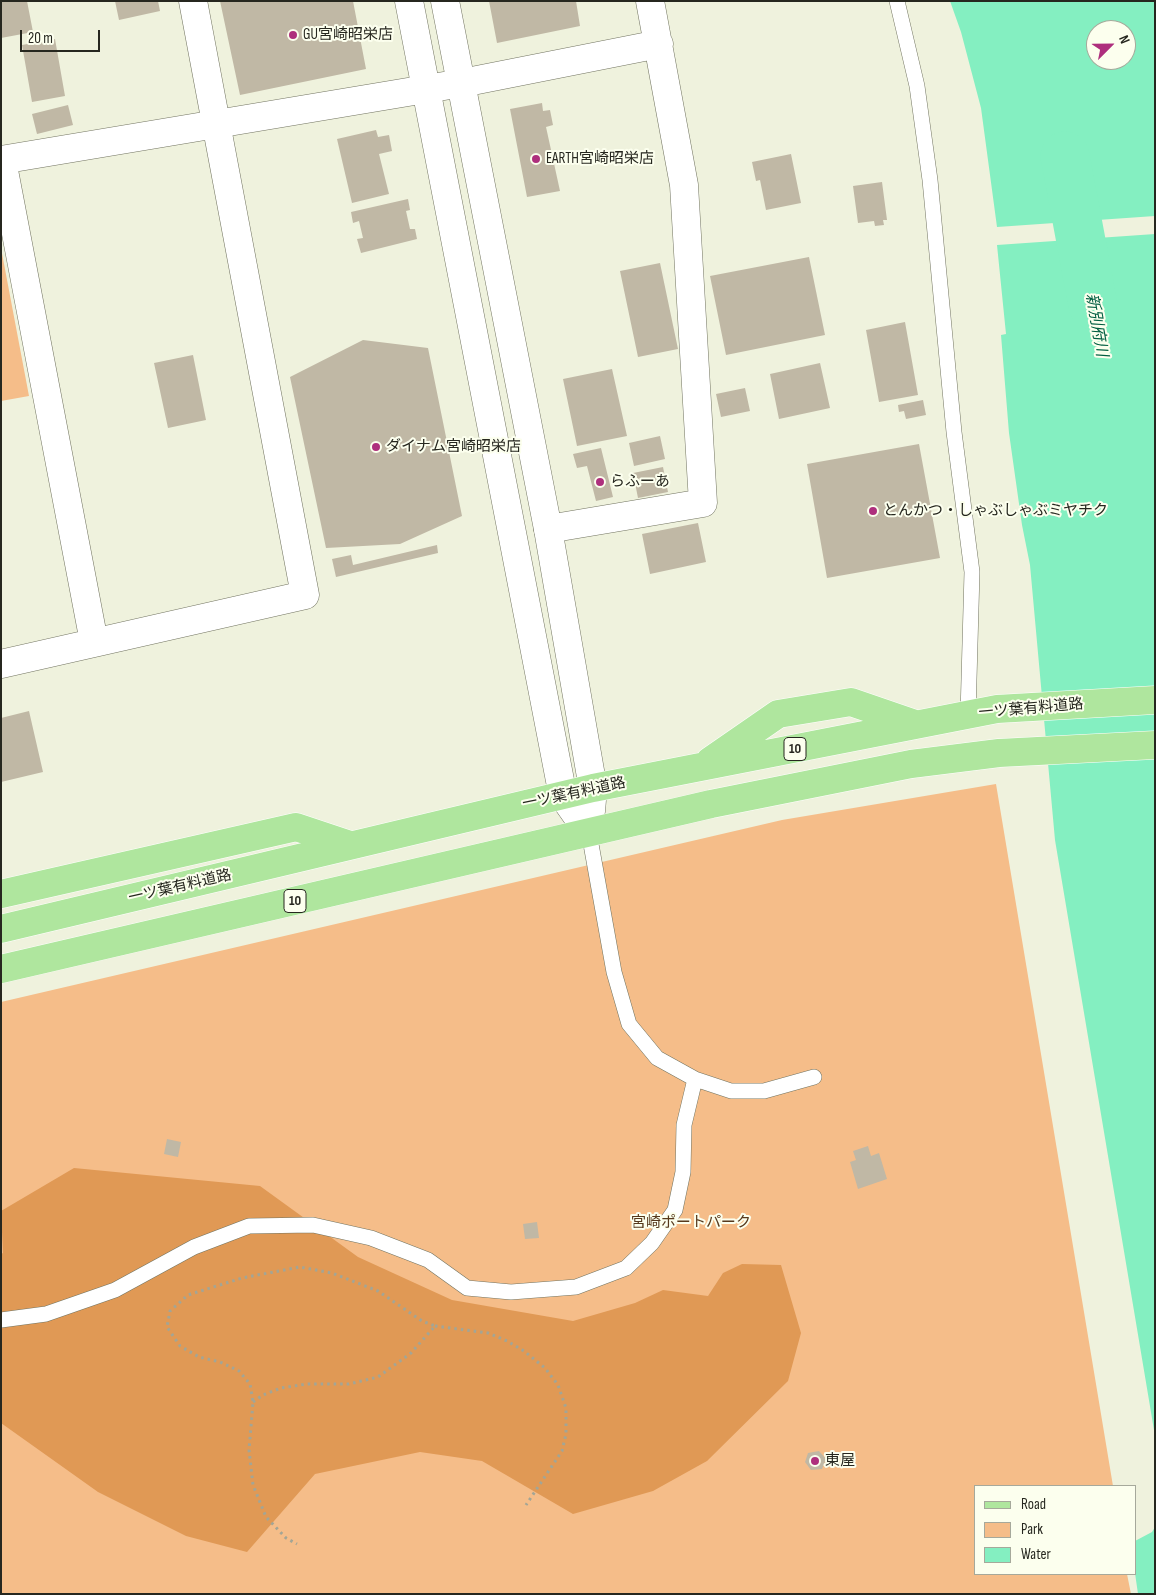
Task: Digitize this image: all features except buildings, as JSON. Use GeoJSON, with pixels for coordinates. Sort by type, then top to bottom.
{"type":"FeatureCollection","features":[{"type":"Feature","properties":{"kind":"main road","name":"一ツ葉有料道路"},"geometry":{"type":"LineString","coordinates":[[1,929],[593,788],[997,709],[1155,700]]}},
{"type":"Feature","properties":{"kind":"main road"},"geometry":{"type":"LineString","coordinates":[[701,767],[778,714],[851,702],[918,724]]}},
{"type":"Feature","properties":{"kind":"main road","name":"10"},"geometry":{"type":"LineString","coordinates":[[1,969],[711,804],[911,764],[999,753],[1155,745]]}},
{"type":"Feature","properties":{"kind":"main road"},"geometry":{"type":"LineString","coordinates":[[1,894],[296,827],[350,845]]}},
{"type":"Feature","properties":{"kind":"street"},"geometry":{"type":"LineString","coordinates":[[1,664],[305,595],[193,1]]}},
{"type":"Feature","properties":{"kind":"street"},"geometry":{"type":"LineString","coordinates":[[409,1],[563,796],[589,832]]}},
{"type":"Feature","properties":{"kind":"street"},"geometry":{"type":"LineString","coordinates":[[445,1],[548,529],[593,788],[589,832]]}},
{"type":"Feature","properties":{"kind":"street"},"geometry":{"type":"LineString","coordinates":[[548,529],[703,503],[684,186],[650,1]]}},
{"type":"Feature","properties":{"kind":"street"},"geometry":{"type":"LineString","coordinates":[[94,642],[1,160],[462,83],[659,44]]}},
{"type":"Feature","properties":{"kind":"lane"},"geometry":{"type":"LineString","coordinates":[[897,1],[917,86],[930,180],[954,432],[972,572],[968,715]]}},
{"type":"Feature","properties":{"kind":"lane"},"geometry":{"type":"LineString","coordinates":[[589,832],[614,972],[629,1024],[657,1058],[695,1078],[731,1091],[764,1091],[814,1077]]}},
{"type":"Feature","properties":{"kind":"lane"},"geometry":{"type":"LineString","coordinates":[[1,1320],[46,1314],[115,1290],[194,1247],[249,1226],[314,1225],[371,1238],[428,1260],[467,1288],[511,1292],[576,1287],[626,1268],[652,1243],[674,1210],[683,1172],[684,1125],[695,1078]]}},
{"type":"Feature","properties":{"kind":"path"},"geometry":{"type":"LineString","coordinates":[[297,1544],[286,1538],[266,1517],[253,1485],[249,1450],[253,1402],[250,1384],[239,1371],[190,1353],[171,1336],[167,1327],[170,1311],[188,1295],[242,1278],[300,1268],[332,1273],[378,1291],[422,1321],[435,1326],[464,1329],[498,1337],[524,1351],[544,1368],[558,1385],[566,1408],[566,1434],[562,1451],[526,1505]]}},
{"type":"Feature","properties":{"kind":"path"},"geometry":{"type":"LineString","coordinates":[[253,1402],[263,1395],[281,1388],[307,1384],[349,1384],[378,1377],[411,1353],[435,1326]]}},
{"type":"Feature","properties":{"kind":"green space"},"geometry":{"type":"Polygon","coordinates":[[[1,248],[29,396],[1,401],[1,248]]]}},
{"type":"Feature","properties":{"kind":"green space","name":"宮崎ポートパーク"},"geometry":{"type":"Polygon","coordinates":[[[996,784],[1113,1485],[974,1485],[974,1575],[1127,1575],[1131,1594],[1,1594],[1,1002],[782,820],[996,784]]]}},
{"type":"Feature","properties":{"kind":"shaded area"},"geometry":{"type":"Polygon","coordinates":[[[74,1168],[260,1186],[358,1257],[452,1300],[573,1321],[635,1303],[663,1290],[708,1296],[723,1273],[742,1264],[781,1265],[801,1333],[788,1381],[707,1461],[653,1491],[573,1514],[482,1461],[420,1452],[315,1474],[247,1552],[186,1536],[98,1492],[1,1423],[1,1254],[3,1253],[1,1211],[74,1168]]]}},
{"type":"Feature","properties":{"kind":"water"},"geometry":{"type":"Polygon","coordinates":[[[950,1],[1155,1],[1155,216],[997,227],[981,108],[961,32],[950,1]]]}},
{"type":"Feature","properties":{"kind":"water"},"geometry":{"type":"Polygon","coordinates":[[[1155,234],[1155,1436],[1055,840],[1030,565],[1022,525],[1009,433],[1001,335],[1006,334],[997,245],[1155,234]]]}},
{"type":"Feature","properties":{"kind":"water"},"geometry":{"type":"Polygon","coordinates":[[[1155,1527],[1155,1594],[1138,1594],[1135,1575],[1136,1540],[1152,1532],[1155,1527]]]}},
{"type":"Feature","properties":{"kind":"waterway","name":"新別府川"},"geometry":{"type":"LineString","coordinates":[[1065,156],[1093,305]]}},
{"type":"Feature","properties":{"kind":"place","name":"GU宮崎昭栄店"},"geometry":{"type":"Point","coordinates":[293,35]}},
{"type":"Feature","properties":{"kind":"place","name":"EARTH宮崎昭栄店"},"geometry":{"type":"Point","coordinates":[536,159]}},
{"type":"Feature","properties":{"kind":"place","name":"ダイナム宮崎昭栄店"},"geometry":{"type":"Point","coordinates":[376,447]}},
{"type":"Feature","properties":{"kind":"place","name":"らふーあ"},"geometry":{"type":"Point","coordinates":[600,482]}},
{"type":"Feature","properties":{"kind":"place","name":"とんかつ・しゃぶしゃぶミヤチク"},"geometry":{"type":"Point","coordinates":[873,511]}},
{"type":"Feature","properties":{"kind":"place","name":"東屋"},"geometry":{"type":"Point","coordinates":[815,1461]}}]}
